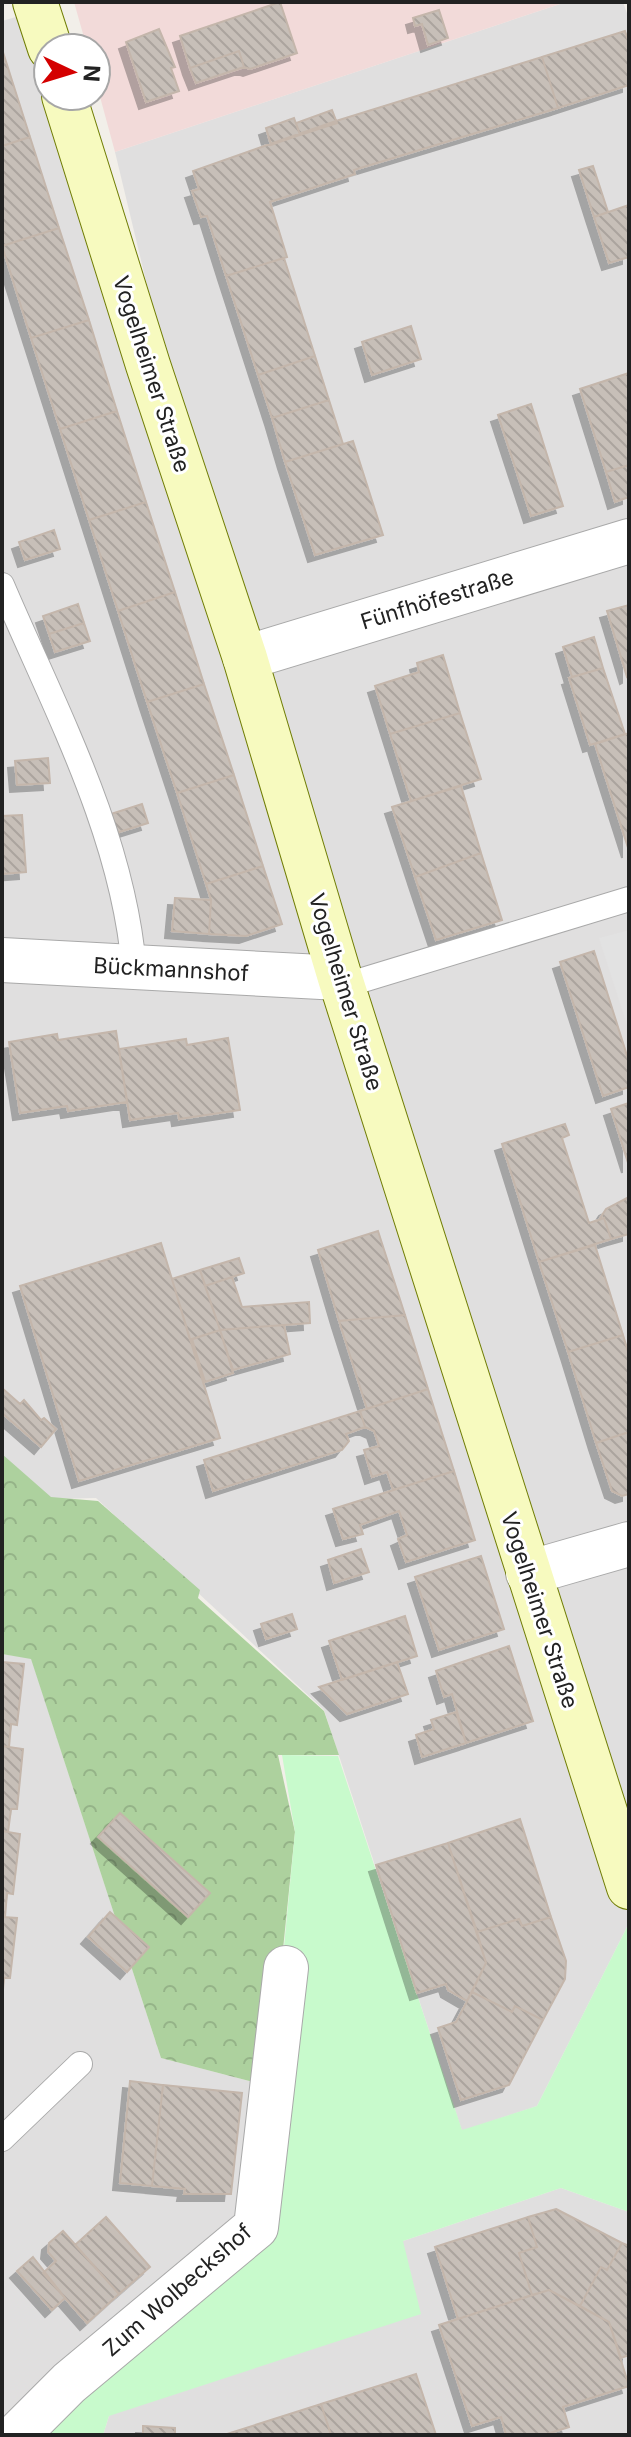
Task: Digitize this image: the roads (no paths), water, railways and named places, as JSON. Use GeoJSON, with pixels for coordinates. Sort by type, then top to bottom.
{"type":"FeatureCollection","features":[{"type":"Feature","properties":{"kind":"main road"},"geometry":{"type":"LineString","coordinates":[[35,2],[45,32]]}},
{"type":"Feature","properties":{"kind":"main road","name":"Vogelheimer Straße"},"geometry":{"type":"LineString","coordinates":[[69,112],[148,365],[245,658],[342,982],[629,1887]]}},
{"type":"Feature","properties":{"kind":"street","name":"Fünfhöfestraße"},"geometry":{"type":"LineString","coordinates":[[245,658],[629,541]]}},
{"type":"Feature","properties":{"kind":"street","name":"Bückmannshof"},"geometry":{"type":"LineString","coordinates":[[2,960],[342,982]]}},
{"type":"Feature","properties":{"kind":"street"},"geometry":{"type":"LineString","coordinates":[[528,1573],[629,1544]]}},
{"type":"Feature","properties":{"kind":"street","name":"Zum Wolbeckshof"},"geometry":{"type":"LineString","coordinates":[[17,2435],[69,2383],[256,2227],[286,1968]]}},
{"type":"Feature","properties":{"kind":"lane"},"geometry":{"type":"LineString","coordinates":[[2,585],[97,809],[131,932],[134,968]]}},
{"type":"Feature","properties":{"kind":"lane"},"geometry":{"type":"LineString","coordinates":[[342,982],[629,899]]}},
{"type":"Feature","properties":{"kind":"lane"},"geometry":{"type":"LineString","coordinates":[[2,2139],[80,2064]]}}]}
